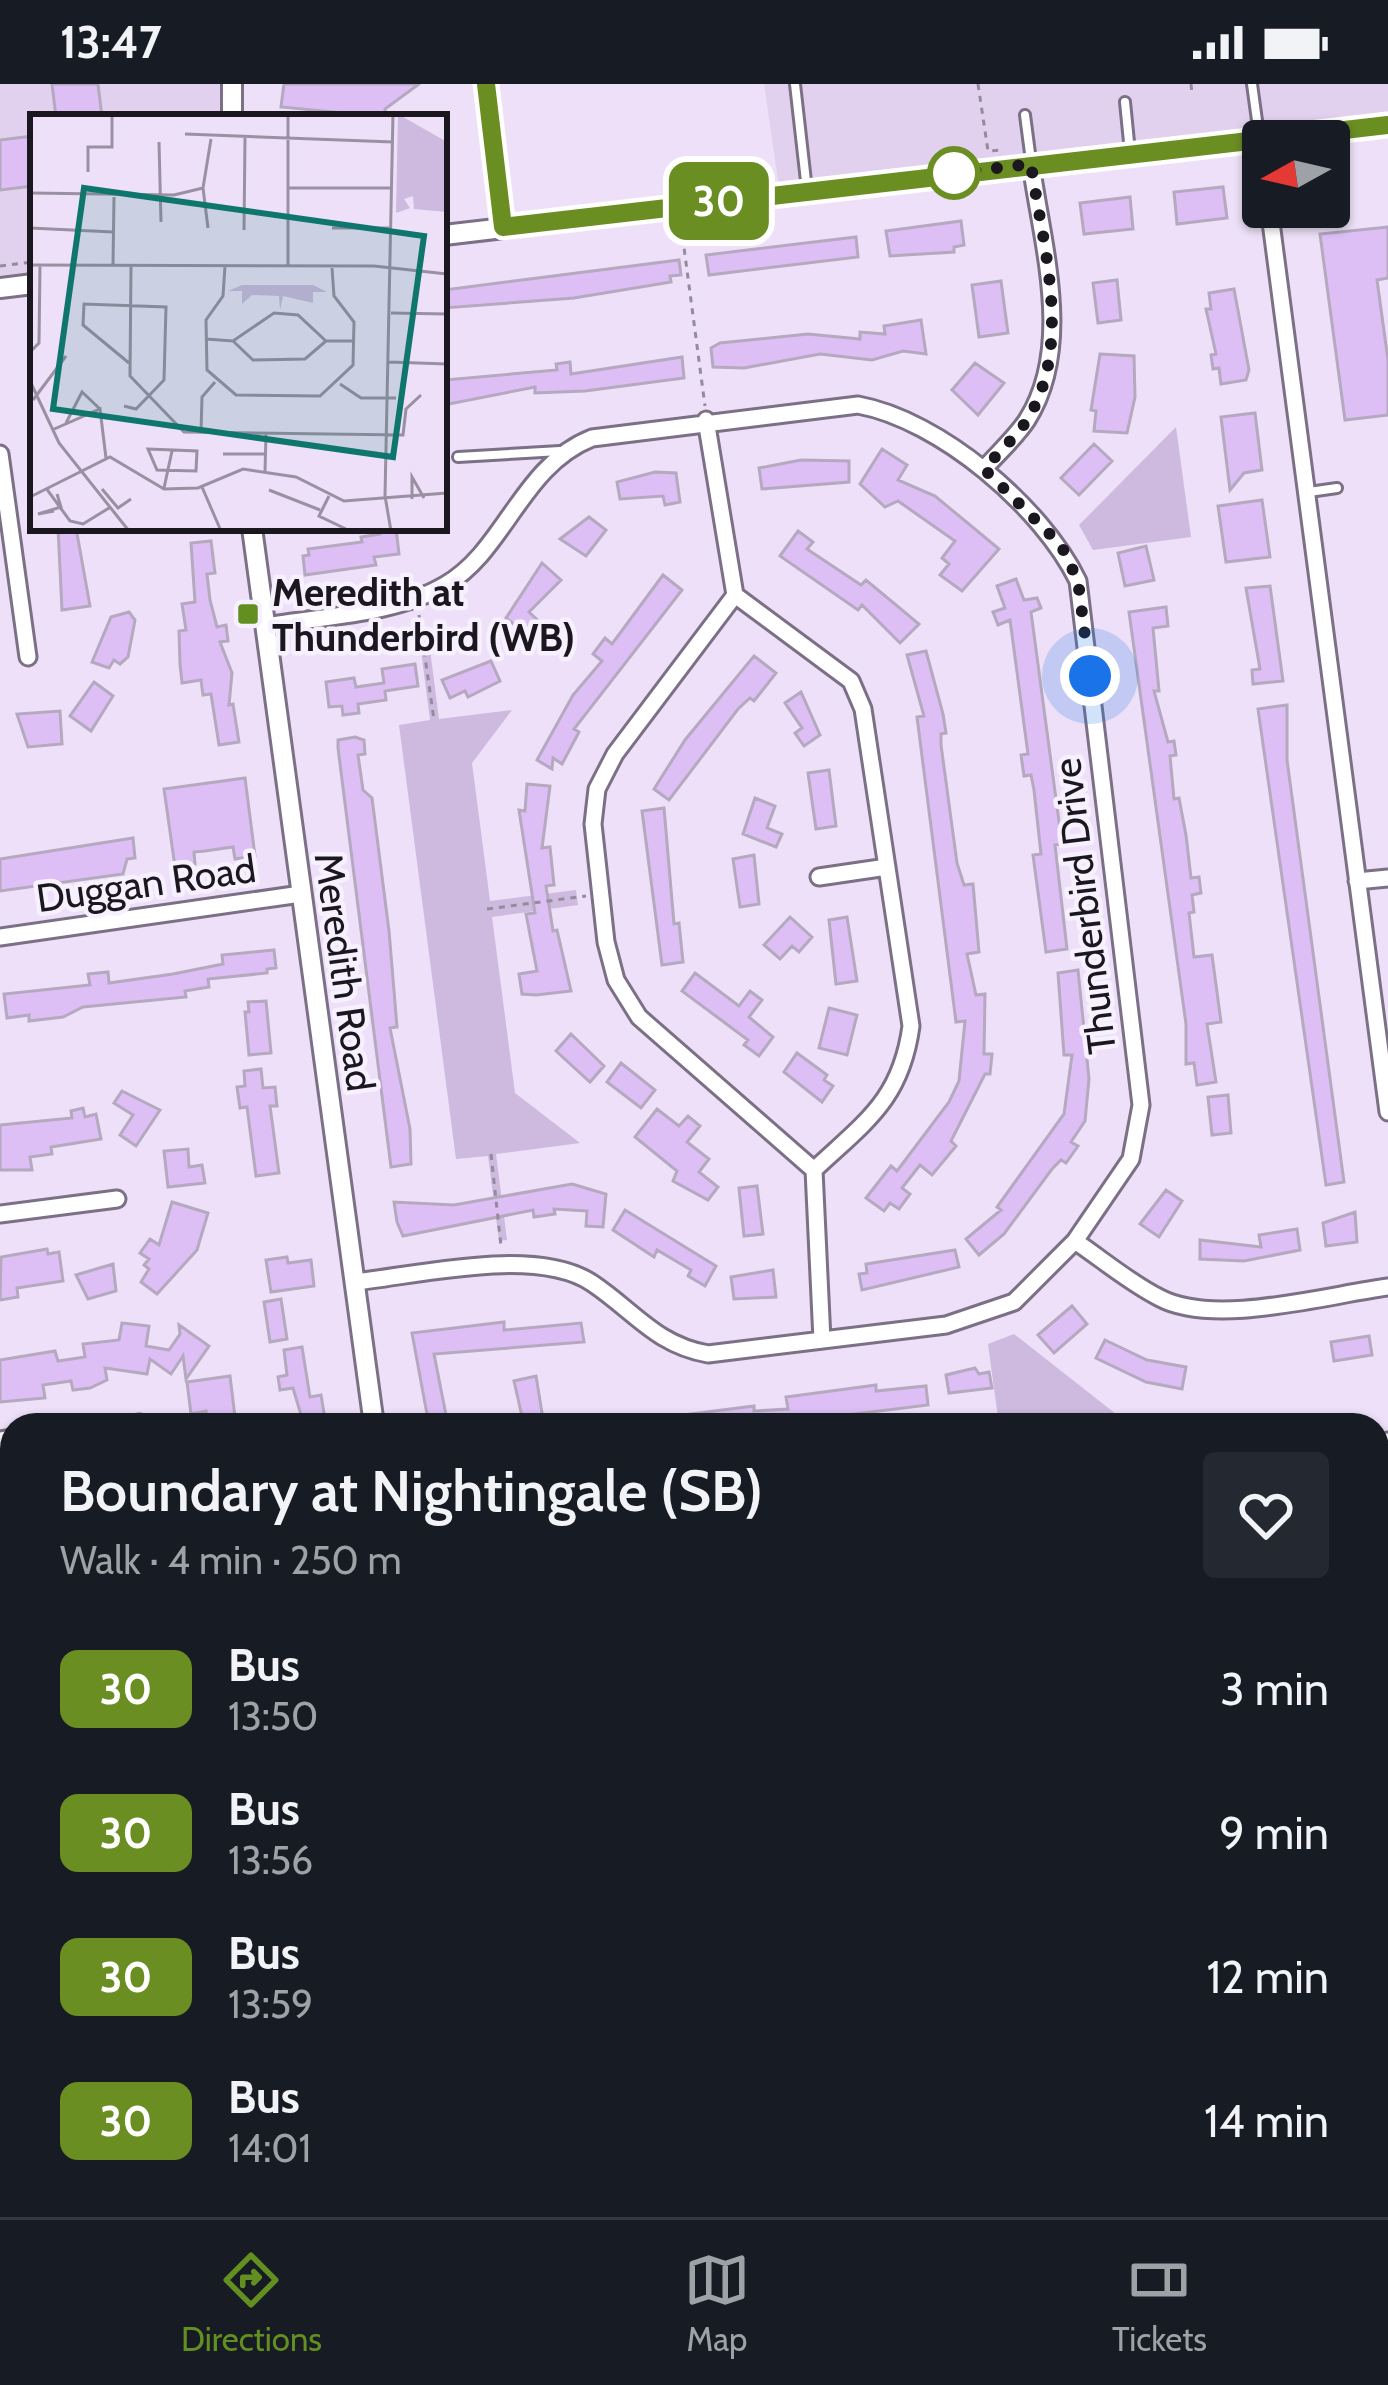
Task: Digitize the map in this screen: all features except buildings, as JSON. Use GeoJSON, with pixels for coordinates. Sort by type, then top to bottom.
{"type":"FeatureCollection","features":[{"type":"Feature","properties":{"kind":"street"},"geometry":{"type":"LineString","coordinates":[[486,84],[503,227]]}},
{"type":"Feature","properties":{"kind":"street"},"geometry":{"type":"LineString","coordinates":[[1350,128],[1388,125]]}},
{"type":"Feature","properties":{"kind":"street"},"geometry":{"type":"LineString","coordinates":[[447,235],[1242,138]]}},
{"type":"Feature","properties":{"kind":"street"},"geometry":{"type":"LineString","coordinates":[[984,469],[1028,419],[1046,376],[1054,333],[1031,164]]}},
{"type":"Feature","properties":{"kind":"street"},"geometry":{"type":"LineString","coordinates":[[1271,228],[1388,1112]]}},
{"type":"Feature","properties":{"kind":"street"},"geometry":{"type":"LineString","coordinates":[[0,288],[30,284]]}},
{"type":"Feature","properties":{"kind":"street","name":"Thunderbird Drive"},"geometry":{"type":"LineString","coordinates":[[356,1282],[504,1266],[545,1267],[589,1281],[651,1334],[678,1348],[708,1354],[946,1325],[1014,1302],[1075,1241],[1131,1159],[1142,1105],[1078,581],[1061,545],[984,469],[887,410],[858,405],[706,420],[592,438],[560,451]]}},
{"type":"Feature","properties":{"kind":"street"},"geometry":{"type":"LineString","coordinates":[[706,420],[735,596],[851,681],[863,710],[911,1026],[905,1067],[889,1099],[814,1170]]}},
{"type":"Feature","properties":{"kind":"street"},"geometry":{"type":"LineString","coordinates":[[266,626],[416,598],[448,584],[560,451]]}},
{"type":"Feature","properties":{"kind":"street"},"geometry":{"type":"LineString","coordinates":[[0,454],[28,657]]}},
{"type":"Feature","properties":{"kind":"street","name":"Meredith Road"},"geometry":{"type":"LineString","coordinates":[[252,531],[372,1413]]}},
{"type":"Feature","properties":{"kind":"street"},"geometry":{"type":"LineString","coordinates":[[735,596],[615,754],[597,789],[593,824],[601,894],[616,980],[639,1017],[814,1170],[822,1340]]}},
{"type":"Feature","properties":{"kind":"street"},"geometry":{"type":"LineString","coordinates":[[819,877],[887,867]]}},
{"type":"Feature","properties":{"kind":"street"},"geometry":{"type":"LineString","coordinates":[[1357,881],[1388,878]]}},
{"type":"Feature","properties":{"kind":"street","name":"Duggan Road"},"geometry":{"type":"LineString","coordinates":[[0,937],[301,894]]}},
{"type":"Feature","properties":{"kind":"street"},"geometry":{"type":"LineString","coordinates":[[0,1214],[116,1199]]}},
{"type":"Feature","properties":{"kind":"street"},"geometry":{"type":"LineString","coordinates":[[1075,1241],[1160,1299],[1186,1308],[1225,1310],[1388,1287]]}},
{"type":"Feature","properties":{"kind":"lane"},"geometry":{"type":"LineString","coordinates":[[795,84],[807,191]]}},
{"type":"Feature","properties":{"kind":"lane"},"geometry":{"type":"LineString","coordinates":[[1252,84],[1257,120]]}},
{"type":"Feature","properties":{"kind":"lane"},"geometry":{"type":"LineString","coordinates":[[1125,102],[1130,152]]}},
{"type":"Feature","properties":{"kind":"lane"},"geometry":{"type":"LineString","coordinates":[[1024,115],[1031,164]]}},
{"type":"Feature","properties":{"kind":"lane"},"geometry":{"type":"LineString","coordinates":[[458,457],[560,451]]}},
{"type":"Feature","properties":{"kind":"lane"},"geometry":{"type":"LineString","coordinates":[[1306,493],[1337,488]]}},
{"type":"Feature","properties":{"kind":"path"},"geometry":{"type":"LineString","coordinates":[[978,84],[988,152],[1001,150]]}},
{"type":"Feature","properties":{"kind":"path"},"geometry":{"type":"LineString","coordinates":[[1191,84],[1192,94]]}},
{"type":"Feature","properties":{"kind":"path"},"geometry":{"type":"LineString","coordinates":[[983,121],[992,120]]}},
{"type":"Feature","properties":{"kind":"path"},"geometry":{"type":"LineString","coordinates":[[679,206],[706,420]]}},
{"type":"Feature","properties":{"kind":"path"},"geometry":{"type":"LineString","coordinates":[[0,266],[30,262]]}},
{"type":"Feature","properties":{"kind":"path"},"geometry":{"type":"LineString","coordinates":[[416,598],[434,720]]}},
{"type":"Feature","properties":{"kind":"path"},"geometry":{"type":"LineString","coordinates":[[487,909],[601,894]]}},
{"type":"Feature","properties":{"kind":"path"},"geometry":{"type":"LineString","coordinates":[[491,1154],[504,1266]]}},
{"type":"Feature","properties":{"kind":"shaded area"},"geometry":{"type":"Polygon","coordinates":[[[0,84],[230,84],[229,114],[30,114],[30,282],[0,286],[0,84]]]}},
{"type":"Feature","properties":{"kind":"shaded area"},"geometry":{"type":"Polygon","coordinates":[[[764,84],[1388,84],[1388,125],[1350,129],[1350,120],[1242,120],[1242,142],[780,194],[764,84]]]}},
{"type":"Feature","properties":{"kind":"shaded area"},"geometry":{"type":"Polygon","coordinates":[[[1176,427],[1191,537],[1093,550],[1079,525],[1176,427]]]}},
{"type":"Feature","properties":{"kind":"shaded area"},"geometry":{"type":"Polygon","coordinates":[[[428,634],[439,719],[512,710],[472,763],[490,901],[576,890],[578,905],[492,917],[515,1093],[580,1143],[496,1154],[507,1240],[499,1241],[488,1156],[456,1159],[399,725],[430,720],[419,635],[428,634]]]}},
{"type":"Feature","properties":{"kind":"shaded area"},"geometry":{"type":"Polygon","coordinates":[[[1014,1334],[1115,1413],[997,1413],[988,1344],[1014,1334]]]}},
{"type":"Feature","properties":{"kind":"bus line","name":"30"},"geometry":{"type":"LineString","coordinates":[[486,84],[503,227],[1259,136],[1388,125]]}},
{"type":"Feature","properties":{"kind":"place","name":"Meredith at Thunderbird (WB)"},"geometry":{"type":"Point","coordinates":[248,614]}},
{"type":"Feature","properties":{"kind":"route"},"geometry":{"type":"LineString","coordinates":[[954,173],[1031,164],[1054,333],[1046,376],[1028,419],[984,469],[1061,545],[1078,581],[1090,676]]}}]}
